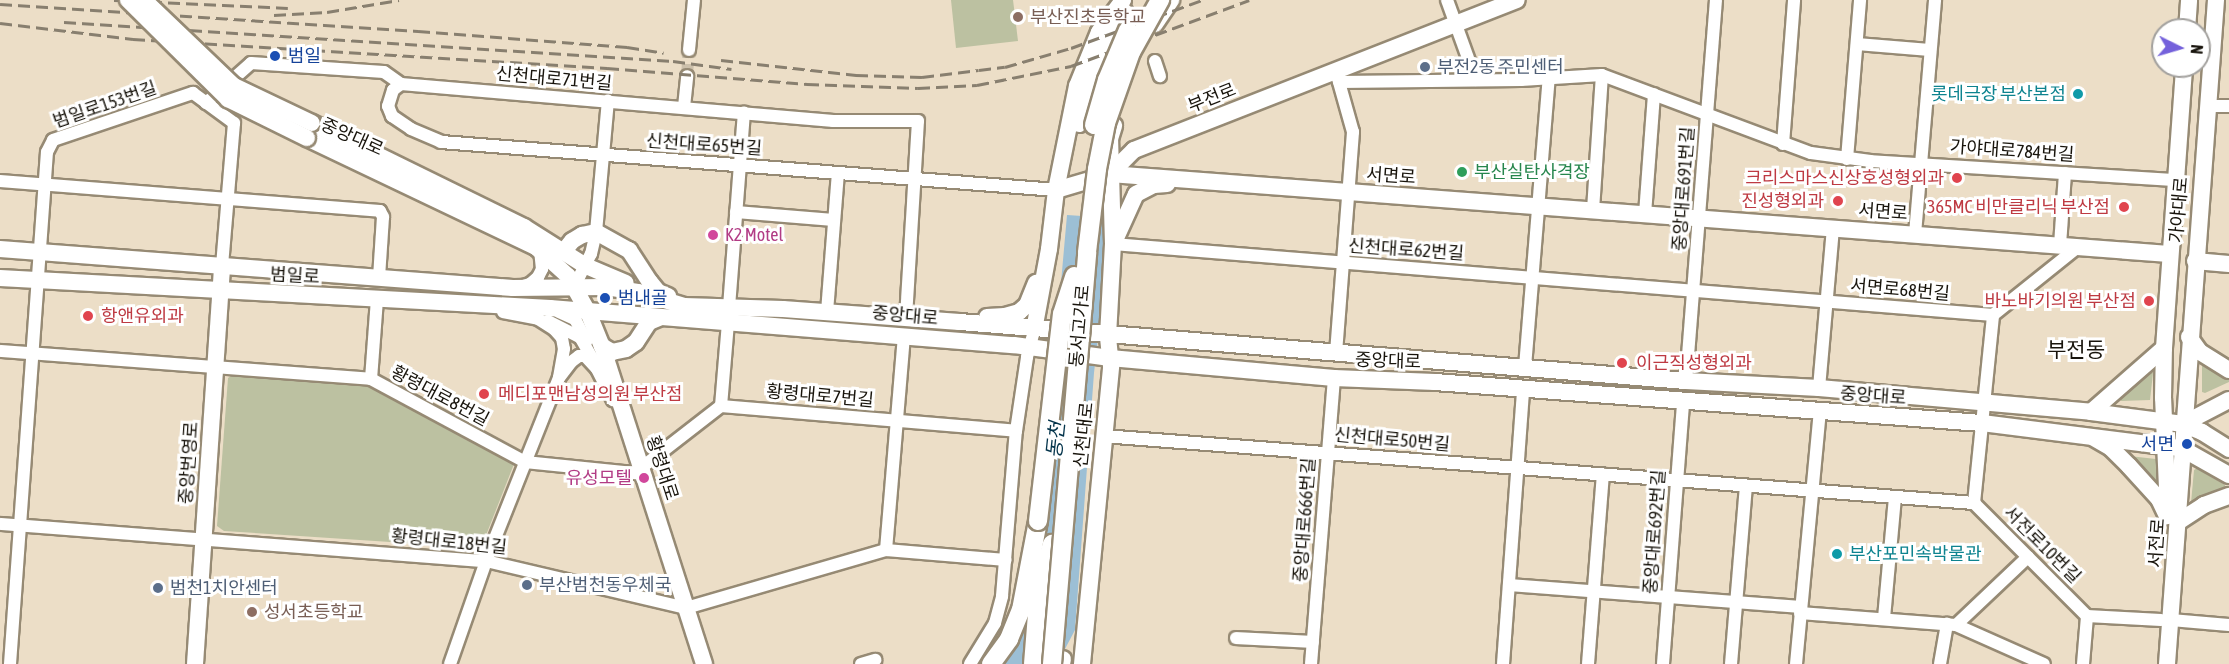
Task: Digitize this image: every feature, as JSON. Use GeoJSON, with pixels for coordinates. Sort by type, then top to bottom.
{"type":"FeatureCollection","features":[{"type":"Feature","properties":{"kind":"highway","name":"동서고가로"},"geometry":{"type":"LineString","coordinates":[[1042,664],[1085,166],[1095,118],[1117,53],[1146,0]]}},
{"type":"Feature","properties":{"kind":"highway"},"geometry":{"type":"LineString","coordinates":[[1059,662],[1106,123],[1131,52],[1160,0]]}},
{"type":"Feature","properties":{"kind":"highway"},"geometry":{"type":"LineString","coordinates":[[991,664],[1009,639],[1027,586],[1038,521],[1062,314],[1074,276]]}},
{"type":"Feature","properties":{"kind":"highway"},"geometry":{"type":"LineString","coordinates":[[1033,664],[1039,588],[1052,544]]}},
{"type":"Feature","properties":{"kind":"main road","name":"중앙대로"},"geometry":{"type":"LineString","coordinates":[[128,0],[228,99],[309,130],[532,232],[568,246],[586,266],[612,279],[706,306],[729,315],[904,336],[1029,347],[1110,358],[1334,378],[1435,382],[1683,403],[1982,423],[2174,446],[2229,475]]}},
{"type":"Feature","properties":{"kind":"main road","name":"중앙대로"},"geometry":{"type":"LineString","coordinates":[[144,0],[234,86],[309,130],[540,249],[560,267],[574,287],[628,290],[684,306],[706,306]]}},
{"type":"Feature","properties":{"kind":"main road"},"geometry":{"type":"LineString","coordinates":[[1034,330],[1049,249],[1056,190],[1077,86],[1099,32],[1123,0]]}},
{"type":"Feature","properties":{"kind":"main road"},"geometry":{"type":"LineString","coordinates":[[1056,190],[1091,87],[1117,25],[1133,0]]}},
{"type":"Feature","properties":{"kind":"main road","name":"신천대로"},"geometry":{"type":"LineString","coordinates":[[1082,664],[1110,358],[1108,336],[1113,244],[1110,139],[1124,92],[1155,23],[1171,0]]}},
{"type":"Feature","properties":{"kind":"main road","name":"부전로"},"geometry":{"type":"LineString","coordinates":[[1110,174],[1134,150],[1338,76],[1517,0]]}},
{"type":"Feature","properties":{"kind":"main road"},"geometry":{"type":"LineString","coordinates":[[2188,18],[2189,0]]}},
{"type":"Feature","properties":{"kind":"main road","name":"가야대로"},"geometry":{"type":"LineString","coordinates":[[2183,424],[2216,0]]}},
{"type":"Feature","properties":{"kind":"main road","name":"가야대로"},"geometry":{"type":"LineString","coordinates":[[2174,446],[2165,420],[2164,348],[2183,78]]}},
{"type":"Feature","properties":{"kind":"main road"},"geometry":{"type":"LineString","coordinates":[[1056,190],[1110,174]]}},
{"type":"Feature","properties":{"kind":"main road","name":"서면로"},"geometry":{"type":"LineString","coordinates":[[1110,174],[2169,254]]}},
{"type":"Feature","properties":{"kind":"main road","name":"서면로"},"geometry":{"type":"LineString","coordinates":[[1113,244],[1136,194],[1154,185],[1192,181]]}},
{"type":"Feature","properties":{"kind":"main road"},"geometry":{"type":"LineString","coordinates":[[568,246],[582,235],[596,232],[629,250],[658,292]]}},
{"type":"Feature","properties":{"kind":"main road","name":"범일로"},"geometry":{"type":"LineString","coordinates":[[0,249],[513,288],[574,287]]}},
{"type":"Feature","properties":{"kind":"main road"},"geometry":{"type":"LineString","coordinates":[[960,322],[1018,312],[1027,305],[1041,262],[1049,249]]}},
{"type":"Feature","properties":{"kind":"main road"},"geometry":{"type":"LineString","coordinates":[[2195,261],[2229,264]]}},
{"type":"Feature","properties":{"kind":"main road","name":"중앙번영로"},"geometry":{"type":"LineString","coordinates":[[195,664],[222,265]]}},
{"type":"Feature","properties":{"kind":"main road","name":"범일로"},"geometry":{"type":"LineString","coordinates":[[0,278],[488,307],[544,314],[588,312]]}},
{"type":"Feature","properties":{"kind":"main road","name":"황령대로"},"geometry":{"type":"LineString","coordinates":[[574,287],[588,312],[595,347],[624,415],[704,664]]}},
{"type":"Feature","properties":{"kind":"main road","name":"중앙대로"},"geometry":{"type":"LineString","coordinates":[[628,290],[601,293],[590,305],[588,312],[659,318],[827,312],[1686,381],[1819,388],[2165,420],[2202,432],[2229,449]]}},
{"type":"Feature","properties":{"kind":"main road"},"geometry":{"type":"LineString","coordinates":[[595,347],[612,352],[626,349],[636,342],[649,322],[659,318]]}},
{"type":"Feature","properties":{"kind":"main road"},"geometry":{"type":"LineString","coordinates":[[2189,337],[2200,352],[2229,370]]}},
{"type":"Feature","properties":{"kind":"main road"},"geometry":{"type":"LineString","coordinates":[[2091,412],[2164,348]]}},
{"type":"Feature","properties":{"kind":"main road"},"geometry":{"type":"LineString","coordinates":[[2183,424],[2229,400]]}},
{"type":"Feature","properties":{"kind":"main road","name":"서전로"},"geometry":{"type":"LineString","coordinates":[[2167,664],[2166,620],[2173,520],[2174,446],[2183,424]]}},
{"type":"Feature","properties":{"kind":"main road"},"geometry":{"type":"LineString","coordinates":[[2090,436],[2111,448],[2129,466],[2159,499],[2173,520],[2229,496]]}},
{"type":"Feature","properties":{"kind":"main road","name":"서전로"},"geometry":{"type":"LineString","coordinates":[[2158,664],[2166,620]]}},
{"type":"Feature","properties":{"kind":"street"},"geometry":{"type":"LineString","coordinates":[[689,50],[694,0]]}},
{"type":"Feature","properties":{"kind":"street"},"geometry":{"type":"LineString","coordinates":[[1448,0],[1476,80]]}},
{"type":"Feature","properties":{"kind":"street","name":"중앙대로691번길"},"geometry":{"type":"LineString","coordinates":[[1686,381],[1695,291],[1716,0]]}},
{"type":"Feature","properties":{"kind":"street"},"geometry":{"type":"LineString","coordinates":[[1783,144],[1794,0]]}},
{"type":"Feature","properties":{"kind":"street"},"geometry":{"type":"LineString","coordinates":[[1847,159],[1860,0]]}},
{"type":"Feature","properties":{"kind":"street"},"geometry":{"type":"LineString","coordinates":[[1915,234],[1935,0]]}},
{"type":"Feature","properties":{"kind":"street"},"geometry":{"type":"LineString","coordinates":[[1857,47],[1930,50]]}},
{"type":"Feature","properties":{"kind":"street"},"geometry":{"type":"LineString","coordinates":[[1155,61],[1160,76]]}},
{"type":"Feature","properties":{"kind":"street","name":"신천대로71번길"},"geometry":{"type":"LineString","coordinates":[[206,103],[250,63],[384,72],[401,84],[833,121],[918,121],[914,179]]}},
{"type":"Feature","properties":{"kind":"street"},"geometry":{"type":"LineString","coordinates":[[1338,76],[1476,80],[1602,75],[1593,210]]}},
{"type":"Feature","properties":{"kind":"street","name":"가야대로784번길"},"geometry":{"type":"LineString","coordinates":[[1602,75],[1811,153],[1847,159],[2175,180]]}},
{"type":"Feature","properties":{"kind":"street"},"geometry":{"type":"LineString","coordinates":[[684,107],[687,76]]}},
{"type":"Feature","properties":{"kind":"street","name":"서면로"},"geometry":{"type":"LineString","coordinates":[[1338,76],[1353,132],[1348,193]]}},
{"type":"Feature","properties":{"kind":"street"},"geometry":{"type":"LineString","coordinates":[[1525,367],[1548,78]]}},
{"type":"Feature","properties":{"kind":"street","name":"신천대로65번길"},"geometry":{"type":"LineString","coordinates":[[401,84],[393,90],[390,98],[388,106],[392,116],[411,129],[441,142],[1056,190]]}},
{"type":"Feature","properties":{"kind":"street","name":"범일로153번길"},"geometry":{"type":"LineString","coordinates":[[10,664],[47,152],[53,140],[193,93],[234,123],[227,198]]}},
{"type":"Feature","properties":{"kind":"street"},"geometry":{"type":"LineString","coordinates":[[1646,214],[1654,94]]}},
{"type":"Feature","properties":{"kind":"street"},"geometry":{"type":"LineString","coordinates":[[574,287],[586,266],[596,232],[608,101]]}},
{"type":"Feature","properties":{"kind":"street"},"geometry":{"type":"LineString","coordinates":[[2207,106],[2229,106]]}},
{"type":"Feature","properties":{"kind":"street"},"geometry":{"type":"LineString","coordinates":[[642,471],[721,406],[744,113]]}},
{"type":"Feature","properties":{"kind":"street"},"geometry":{"type":"LineString","coordinates":[[827,312],[838,173]]}},
{"type":"Feature","properties":{"kind":"street"},"geometry":{"type":"LineString","coordinates":[[2060,245],[2065,173]]}},
{"type":"Feature","properties":{"kind":"street"},"geometry":{"type":"LineString","coordinates":[[906,319],[914,179]]}},
{"type":"Feature","properties":{"kind":"street"},"geometry":{"type":"LineString","coordinates":[[0,180],[380,211],[383,217],[379,278]]}},
{"type":"Feature","properties":{"kind":"street"},"geometry":{"type":"LineString","coordinates":[[1336,353],[1348,193]]}},
{"type":"Feature","properties":{"kind":"street"},"geometry":{"type":"LineString","coordinates":[[222,265],[227,198]]}},
{"type":"Feature","properties":{"kind":"street"},"geometry":{"type":"LineString","coordinates":[[736,212],[834,220]]}},
{"type":"Feature","properties":{"kind":"street","name":"중앙대로"},"geometry":{"type":"LineString","coordinates":[[1819,388],[1833,228]]}},
{"type":"Feature","properties":{"kind":"street","name":"신천대로62번길"},"geometry":{"type":"LineString","coordinates":[[1113,244],[1695,291]]}},
{"type":"Feature","properties":{"kind":"street"},"geometry":{"type":"LineString","coordinates":[[1677,481],[1974,503],[1993,315],[2078,247]]}},
{"type":"Feature","properties":{"kind":"street"},"geometry":{"type":"LineString","coordinates":[[513,288],[531,284],[538,277],[542,268],[540,249]]}},
{"type":"Feature","properties":{"kind":"street","name":"서면로68번길"},"geometry":{"type":"LineString","coordinates":[[1695,291],[1993,315]]}},
{"type":"Feature","properties":{"kind":"street"},"geometry":{"type":"LineString","coordinates":[[371,379],[377,300]]}},
{"type":"Feature","properties":{"kind":"street"},"geometry":{"type":"LineString","coordinates":[[544,314],[575,319],[595,347],[597,369]]}},
{"type":"Feature","properties":{"kind":"street"},"geometry":{"type":"LineString","coordinates":[[450,664],[486,561],[560,378],[564,349],[562,338],[544,314]]}},
{"type":"Feature","properties":{"kind":"street"},"geometry":{"type":"LineString","coordinates":[[970,664],[995,623],[1002,596],[1016,431],[1029,347],[1034,330]]}},
{"type":"Feature","properties":{"kind":"street"},"geometry":{"type":"LineString","coordinates":[[886,550],[904,336]]}},
{"type":"Feature","properties":{"kind":"street","name":"황령대로8번길"},"geometry":{"type":"LineString","coordinates":[[0,351],[371,379],[525,462],[642,471]]}},
{"type":"Feature","properties":{"kind":"street"},"geometry":{"type":"LineString","coordinates":[[560,378],[579,357],[585,356],[597,369],[616,406],[624,415]]}},
{"type":"Feature","properties":{"kind":"street","name":"중앙대로666번길"},"geometry":{"type":"LineString","coordinates":[[1311,664],[1334,378]]}},
{"type":"Feature","properties":{"kind":"street"},"geometry":{"type":"LineString","coordinates":[[1503,664],[1523,391]]}},
{"type":"Feature","properties":{"kind":"street","name":"중앙대로692번길"},"geometry":{"type":"LineString","coordinates":[[1663,664],[1683,403]]}},
{"type":"Feature","properties":{"kind":"street","name":"황령대로7번길"},"geometry":{"type":"LineString","coordinates":[[721,406],[1016,431]]}},
{"type":"Feature","properties":{"kind":"street"},"geometry":{"type":"LineString","coordinates":[[1796,664],[1810,491],[1820,411]]}},
{"type":"Feature","properties":{"kind":"street","name":"신천대로50번길"},"geometry":{"type":"LineString","coordinates":[[1103,436],[1677,481]]}},
{"type":"Feature","properties":{"kind":"street"},"geometry":{"type":"LineString","coordinates":[[1588,664],[1603,475]]}},
{"type":"Feature","properties":{"kind":"street"},"geometry":{"type":"LineString","coordinates":[[1731,664],[1746,486]]}},
{"type":"Feature","properties":{"kind":"street"},"geometry":{"type":"LineString","coordinates":[[1884,618],[1895,497]]}},
{"type":"Feature","properties":{"kind":"street","name":"서전로10번길"},"geometry":{"type":"LineString","coordinates":[[1974,503],[2087,616]]}},
{"type":"Feature","properties":{"kind":"street","name":"황령대로18번길"},"geometry":{"type":"LineString","coordinates":[[0,524],[486,561],[686,609]]}},
{"type":"Feature","properties":{"kind":"street"},"geometry":{"type":"LineString","coordinates":[[686,609],[886,550],[1006,560]]}},
{"type":"Feature","properties":{"kind":"street"},"geometry":{"type":"LineString","coordinates":[[1940,664],[1952,624],[2028,557]]}},
{"type":"Feature","properties":{"kind":"street"},"geometry":{"type":"LineString","coordinates":[[1509,585],[1736,602],[1952,624],[2044,664]]}},
{"type":"Feature","properties":{"kind":"street"},"geometry":{"type":"LineString","coordinates":[[2083,664],[2087,616],[2229,625]]}},
{"type":"Feature","properties":{"kind":"street"},"geometry":{"type":"LineString","coordinates":[[1236,638],[1313,642]]}},
{"type":"Feature","properties":{"kind":"street"},"geometry":{"type":"LineString","coordinates":[[861,664],[875,660]]}},
{"type":"Feature","properties":{"kind":"green space"},"geometry":{"type":"Polygon","coordinates":[[[951,0],[1013,0],[1018,41],[956,48],[951,0]]]}},
{"type":"Feature","properties":{"kind":"green space"},"geometry":{"type":"Polygon","coordinates":[[[2202,360],[2229,374],[2229,382],[2205,393],[2202,392],[2202,360]]]}},
{"type":"Feature","properties":{"kind":"green space"},"geometry":{"type":"Polygon","coordinates":[[[237,372],[372,384],[514,464],[481,548],[224,531],[217,526],[228,378],[237,372]]]}},
{"type":"Feature","properties":{"kind":"green space"},"geometry":{"type":"Polygon","coordinates":[[[2150,372],[2153,373],[2150,400],[2121,401],[2121,397],[2150,372]]]}},
{"type":"Feature","properties":{"kind":"green space"},"geometry":{"type":"Polygon","coordinates":[[[2129,456],[2156,459],[2160,489],[2129,456]]]}},
{"type":"Feature","properties":{"kind":"green space"},"geometry":{"type":"Polygon","coordinates":[[[2197,468],[2225,485],[2225,489],[2195,505],[2191,503],[2194,470],[2197,468]]]}},
{"type":"Feature","properties":{"kind":"water","name":"동천"},"geometry":{"type":"Polygon","coordinates":[[[1067,215],[1112,218],[1094,373],[1075,630],[1057,664],[997,664],[1011,647],[1053,373],[1067,215]]]}},
{"type":"Feature","properties":{"kind":"tunnel"},"geometry":{"type":"LineString","coordinates":[[687,76],[689,50]]}},
{"type":"Feature","properties":{"kind":"railway"},"geometry":{"type":"LineString","coordinates":[[114,0],[288,8]]}},
{"type":"Feature","properties":{"kind":"railway"},"geometry":{"type":"LineString","coordinates":[[274,15],[327,12],[399,0]]}},
{"type":"Feature","properties":{"kind":"railway"},"geometry":{"type":"LineString","coordinates":[[721,60],[856,75],[922,77],[1005,67],[1071,48],[1202,0]]}},
{"type":"Feature","properties":{"kind":"railway"},"geometry":{"type":"LineString","coordinates":[[0,23],[133,39],[607,68],[807,84],[918,88],[977,85],[1071,66],[1249,0]]}},
{"type":"Feature","properties":{"kind":"railway"},"geometry":{"type":"LineString","coordinates":[[0,4],[418,31],[627,47],[664,53]]}},
{"type":"Feature","properties":{"kind":"railway"},"geometry":{"type":"LineString","coordinates":[[64,22],[673,61],[731,69]]}},
{"type":"Feature","properties":{"kind":"place","name":"부산진초등학교"},"geometry":{"type":"Point","coordinates":[1018,17]}},
{"type":"Feature","properties":{"kind":"place","name":"범일"},"geometry":{"type":"Point","coordinates":[275,56]}},
{"type":"Feature","properties":{"kind":"place","name":"부전2동 주민센터"},"geometry":{"type":"Point","coordinates":[1425,67]}},
{"type":"Feature","properties":{"kind":"place","name":"롯데극장 부산본점"},"geometry":{"type":"Point","coordinates":[2078,94]}},
{"type":"Feature","properties":{"kind":"place","name":"부산실탄사격장"},"geometry":{"type":"Point","coordinates":[1462,172]}},
{"type":"Feature","properties":{"kind":"place","name":"크리스마스신상호성형외과"},"geometry":{"type":"Point","coordinates":[1957,178]}},
{"type":"Feature","properties":{"kind":"place","name":"진성형외과"},"geometry":{"type":"Point","coordinates":[1838,201]}},
{"type":"Feature","properties":{"kind":"place","name":"365MC 비만클리닉 부산점"},"geometry":{"type":"Point","coordinates":[2124,207]}},
{"type":"Feature","properties":{"kind":"place","name":"K2 Motel"},"geometry":{"type":"Point","coordinates":[713,235]}},
{"type":"Feature","properties":{"kind":"place","name":"범내골"},"geometry":{"type":"Point","coordinates":[605,298]}},
{"type":"Feature","properties":{"kind":"place","name":"바노바기의원 부산점"},"geometry":{"type":"Point","coordinates":[2149,301]}},
{"type":"Feature","properties":{"kind":"place","name":"항앤유외과"},"geometry":{"type":"Point","coordinates":[88,316]}},
{"type":"Feature","properties":{"kind":"place","name":"이근직성형외과"},"geometry":{"type":"Point","coordinates":[1622,363]}},
{"type":"Feature","properties":{"kind":"place","name":"메디포맨남성의원 부산점"},"geometry":{"type":"Point","coordinates":[484,394]}},
{"type":"Feature","properties":{"kind":"place","name":"서면"},"geometry":{"type":"Point","coordinates":[2187,444]}},
{"type":"Feature","properties":{"kind":"place","name":"유성모텔"},"geometry":{"type":"Point","coordinates":[644,478]}},
{"type":"Feature","properties":{"kind":"place","name":"부산포민속박물관"},"geometry":{"type":"Point","coordinates":[1837,554]}},
{"type":"Feature","properties":{"kind":"place","name":"부산범천동우체국"},"geometry":{"type":"Point","coordinates":[527,585]}},
{"type":"Feature","properties":{"kind":"place","name":"범천1치안센터"},"geometry":{"type":"Point","coordinates":[158,588]}},
{"type":"Feature","properties":{"kind":"place","name":"성서초등학교"},"geometry":{"type":"Point","coordinates":[252,612]}},
{"type":"Feature","properties":{"kind":"district","name":"부전동"},"geometry":{"type":"Point","coordinates":[2076,349]}}]}
